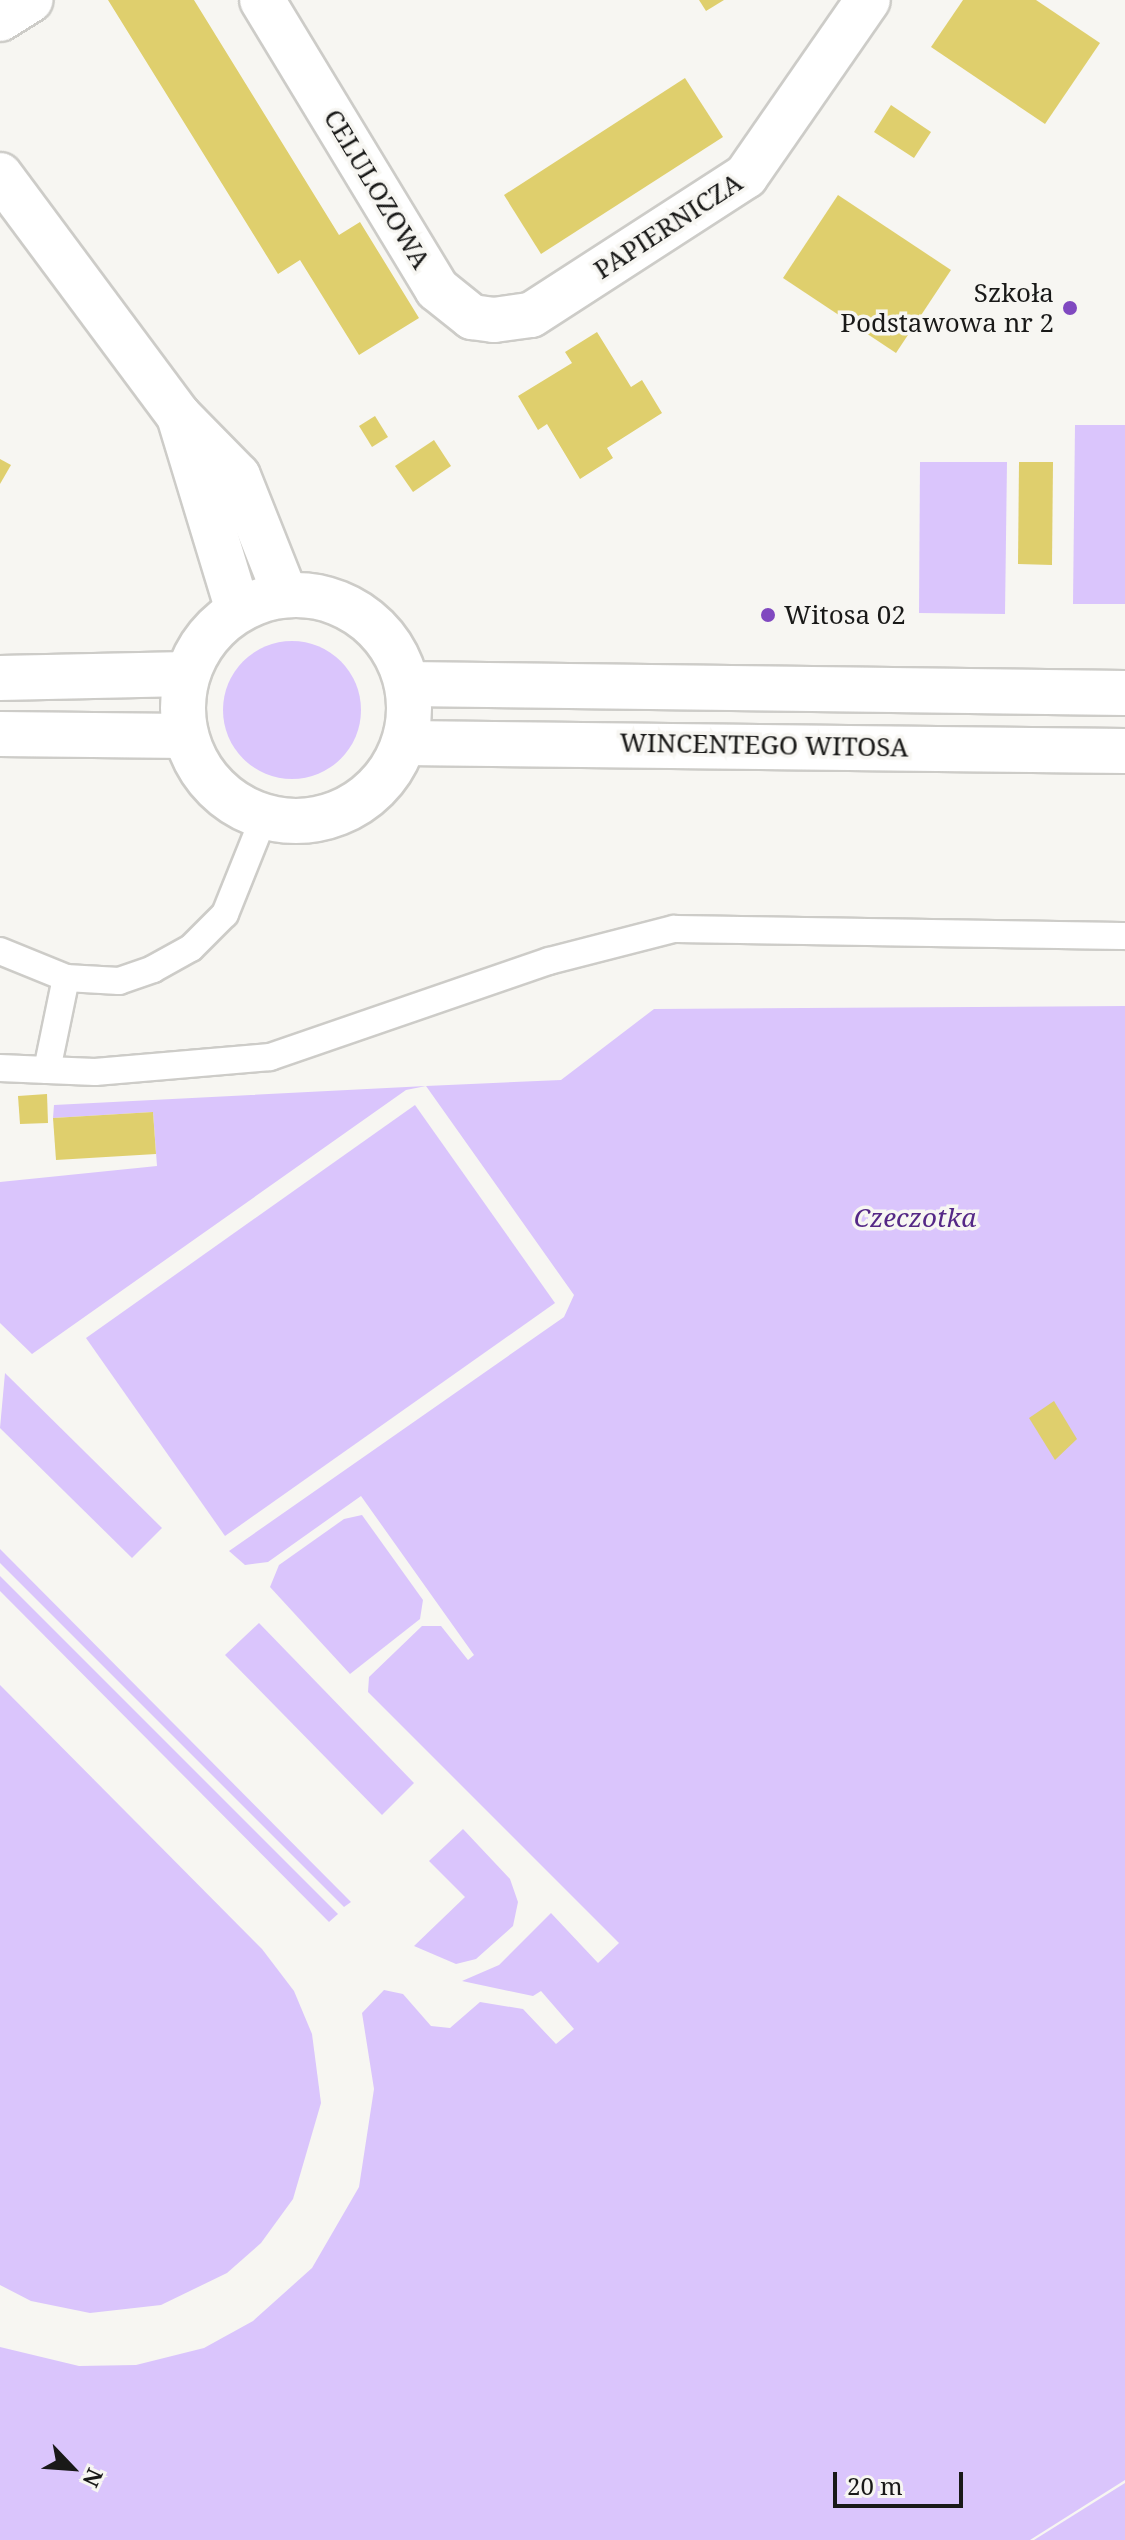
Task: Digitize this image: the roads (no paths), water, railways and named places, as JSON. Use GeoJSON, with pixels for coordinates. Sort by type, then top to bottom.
{"type":"FeatureCollection","features":[{"type":"Feature","properties":{"kind":"main road"},"geometry":{"type":"LineString","coordinates":[[0,19],[30,0]]}},
{"type":"Feature","properties":{"kind":"main road","name":"CELULOZOWA"},"geometry":{"type":"LineString","coordinates":[[262,0],[437,289],[472,317],[531,315]]}},
{"type":"Feature","properties":{"kind":"main road","name":"PAPIERNICZA"},"geometry":{"type":"LineString","coordinates":[[531,315],[746,176],[868,0]]}},
{"type":"Feature","properties":{"kind":"main road"},"geometry":{"type":"LineString","coordinates":[[0,175],[179,416],[238,476],[285,594]]}},
{"type":"Feature","properties":{"kind":"main road"},"geometry":{"type":"LineString","coordinates":[[179,416],[238,610]]}},
{"type":"Feature","properties":{"kind":"main road"},"geometry":{"type":"LineString","coordinates":[[285,594],[326,598],[363,616],[391,646],[407,684],[404,743],[388,774],[353,805],[298,822],[264,817],[228,800],[201,771],[186,736],[187,674],[206,637],[238,610],[285,594]]}},
{"type":"Feature","properties":{"kind":"main road"},"geometry":{"type":"LineString","coordinates":[[0,678],[187,674]]}},
{"type":"Feature","properties":{"kind":"main road"},"geometry":{"type":"LineString","coordinates":[[407,684],[1125,693]]}},
{"type":"Feature","properties":{"kind":"main road"},"geometry":{"type":"LineString","coordinates":[[0,734],[186,736]]}},
{"type":"Feature","properties":{"kind":"main road","name":"WINCENTEGO WITOSA"},"geometry":{"type":"LineString","coordinates":[[404,743],[1125,751]]}},
{"type":"Feature","properties":{"kind":"lane"},"geometry":{"type":"LineString","coordinates":[[0,951],[66,978],[119,981],[191,948],[241,887],[264,817]]}},
{"type":"Feature","properties":{"kind":"lane"},"geometry":{"type":"LineString","coordinates":[[0,1068],[218,1067],[270,1057],[549,961],[674,929],[1125,936]]}},
{"type":"Feature","properties":{"kind":"lane"},"geometry":{"type":"LineString","coordinates":[[47,1070],[66,978]]}},
{"type":"Feature","properties":{"kind":"place","name":"Szkoła Podstawowa nr 2"},"geometry":{"type":"Point","coordinates":[1070,308]}},
{"type":"Feature","properties":{"kind":"place","name":"Witosa 02"},"geometry":{"type":"Point","coordinates":[768,615]}},
{"type":"Feature","properties":{"kind":"park label","name":"Czeczotka"},"geometry":{"type":"Point","coordinates":[915,1218]}}]}
